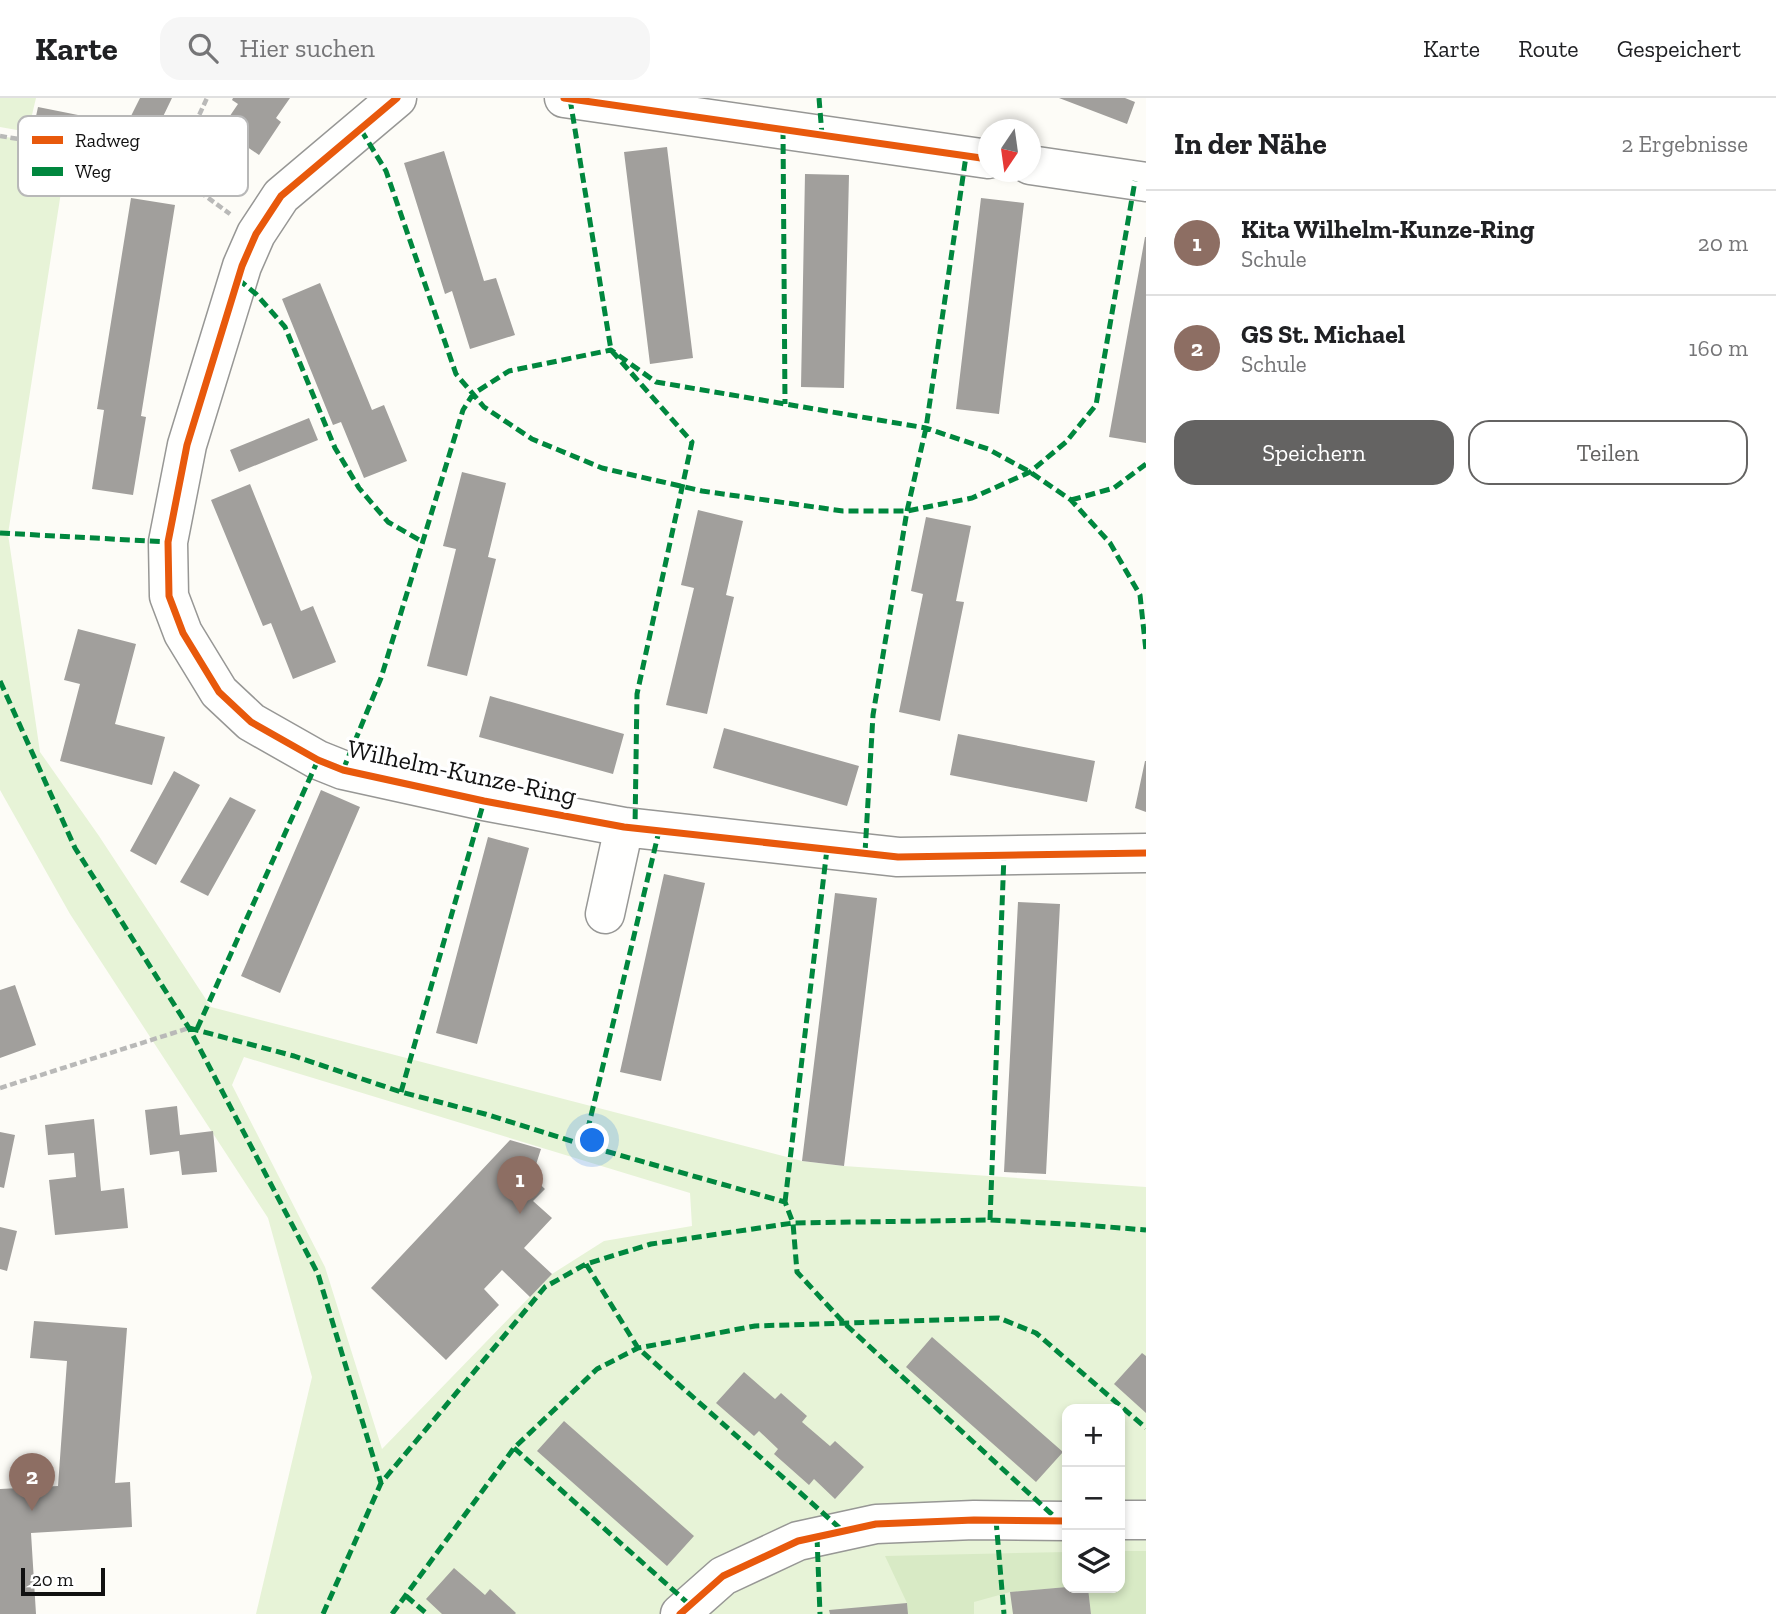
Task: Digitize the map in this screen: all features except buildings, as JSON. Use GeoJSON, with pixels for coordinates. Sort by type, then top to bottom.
{"type":"FeatureCollection","features":[{"type":"Feature","properties":{"kind":"street","name":"Wilhelm-Kunze-Ring"},"geometry":{"type":"LineString","coordinates":[[397,98],[282,197],[256,234],[240,272],[187,445],[169,542],[169,596],[183,633],[219,692],[251,722],[318,760],[343,770],[484,801],[624,827],[898,857],[1146,853]]}},
{"type":"Feature","properties":{"kind":"street"},"geometry":{"type":"LineString","coordinates":[[564,98],[978,157]]}},
{"type":"Feature","properties":{"kind":"street"},"geometry":{"type":"LineString","coordinates":[[1041,166],[1146,182]]}},
{"type":"Feature","properties":{"kind":"street"},"geometry":{"type":"LineString","coordinates":[[605,914],[624,827]]}},
{"type":"Feature","properties":{"kind":"street"},"geometry":{"type":"LineString","coordinates":[[681,1614],[723,1576],[798,1541],[876,1524],[962,1520],[1062,1521]]}},
{"type":"Feature","properties":{"kind":"street"},"geometry":{"type":"LineString","coordinates":[[1125,1520],[1146,1520]]}},
{"type":"Feature","properties":{"kind":"path"},"geometry":{"type":"LineString","coordinates":[[199,116],[207,98]]}},
{"type":"Feature","properties":{"kind":"path"},"geometry":{"type":"LineString","coordinates":[[0,136],[18,139]]}},
{"type":"Feature","properties":{"kind":"path"},"geometry":{"type":"LineString","coordinates":[[205,196],[256,234]]}},
{"type":"Feature","properties":{"kind":"path"},"geometry":{"type":"LineString","coordinates":[[0,1088],[189,1028]]}},
{"type":"Feature","properties":{"kind":"green space"},"geometry":{"type":"Polygon","coordinates":[[[0,98],[36,98],[32,116],[18,116],[18,130],[0,127],[0,98]]]}},
{"type":"Feature","properties":{"kind":"green space"},"geometry":{"type":"Polygon","coordinates":[[[0,136],[18,139],[18,196],[60,196],[8,534],[40,752],[99,836],[211,1007],[802,1161],[1146,1187],[1146,1614],[256,1614],[312,1377],[268,1218],[70,914],[0,790],[0,136]],[[244,1057],[232,1085],[325,1267],[382,1449],[552,1274],[604,1241],[692,1226],[690,1193],[244,1057]]]}},
{"type":"Feature","properties":{"kind":"green space"},"geometry":{"type":"Polygon","coordinates":[[[1125,1551],[1146,1551],[1146,1614],[1091,1614],[1089,1593],[1125,1593],[1125,1551]]]}},
{"type":"Feature","properties":{"kind":"green space"},"geometry":{"type":"Polygon","coordinates":[[[1062,1552],[1062,1587],[1010,1592],[974,1602],[974,1614],[908,1614],[907,1603],[885,1556],[1062,1552]]]}},
{"type":"Feature","properties":{"kind":"marked path"},"geometry":{"type":"LineString","coordinates":[[819,98],[822,135]]}},
{"type":"Feature","properties":{"kind":"marked path"},"geometry":{"type":"LineString","coordinates":[[570,99],[611,350],[692,442],[637,694],[635,828]]}},
{"type":"Feature","properties":{"kind":"marked path"},"geometry":{"type":"LineString","coordinates":[[783,129],[785,404]]}},
{"type":"Feature","properties":{"kind":"marked path"},"geometry":{"type":"LineString","coordinates":[[361,130],[386,171],[456,374],[484,407],[532,439],[602,468],[702,491],[843,511],[907,511],[972,498],[1030,472],[1066,442],[1096,405],[1135,181]]}},
{"type":"Feature","properties":{"kind":"marked path"},"geometry":{"type":"LineString","coordinates":[[865,853],[873,715],[907,511],[926,428],[966,156]]}},
{"type":"Feature","properties":{"kind":"marked path"},"geometry":{"type":"LineString","coordinates":[[238,279],[256,294],[285,327],[335,448],[359,488],[388,522],[423,542]]}},
{"type":"Feature","properties":{"kind":"marked path"},"geometry":{"type":"LineString","coordinates":[[343,770],[381,678],[463,410],[473,394],[509,371],[611,350],[656,382],[926,428],[988,449],[1030,472],[1071,500],[1110,543],[1140,595],[1146,651]]}},
{"type":"Feature","properties":{"kind":"marked path"},"geometry":{"type":"LineString","coordinates":[[1071,500],[1114,488],[1146,464]]}},
{"type":"Feature","properties":{"kind":"marked path"},"geometry":{"type":"LineString","coordinates":[[0,533],[168,542]]}},
{"type":"Feature","properties":{"kind":"marked path"},"geometry":{"type":"LineString","coordinates":[[0,681],[75,848],[189,1028],[318,1274],[381,1483]]}},
{"type":"Feature","properties":{"kind":"marked path"},"geometry":{"type":"LineString","coordinates":[[197,1029],[318,760]]}},
{"type":"Feature","properties":{"kind":"marked path"},"geometry":{"type":"LineString","coordinates":[[401,1092],[484,801]]}},
{"type":"Feature","properties":{"kind":"marked path"},"geometry":{"type":"LineString","coordinates":[[584,1145],[659,831]]}},
{"type":"Feature","properties":{"kind":"marked path"},"geometry":{"type":"LineString","coordinates":[[785,1202],[827,849]]}},
{"type":"Feature","properties":{"kind":"marked path"},"geometry":{"type":"LineString","coordinates":[[990,1220],[1004,855]]}},
{"type":"Feature","properties":{"kind":"marked path"},"geometry":{"type":"LineString","coordinates":[[189,1028],[294,1056],[401,1092],[785,1202],[793,1223],[797,1272],[844,1323],[1058,1520]]}},
{"type":"Feature","properties":{"kind":"marked path"},"geometry":{"type":"LineString","coordinates":[[323,1614],[381,1483],[545,1287],[586,1264],[651,1244],[793,1223],[990,1220],[1146,1230]]}},
{"type":"Feature","properties":{"kind":"marked path"},"geometry":{"type":"LineString","coordinates":[[586,1264],[638,1348],[843,1531]]}},
{"type":"Feature","properties":{"kind":"marked path"},"geometry":{"type":"LineString","coordinates":[[392,1614],[514,1448],[597,1369],[638,1348],[755,1326],[999,1318],[1036,1333],[1146,1428]]}},
{"type":"Feature","properties":{"kind":"marked path"},"geometry":{"type":"LineString","coordinates":[[514,1448],[690,1605]]}},
{"type":"Feature","properties":{"kind":"marked path"},"geometry":{"type":"LineString","coordinates":[[996,1520],[1004,1614]]}},
{"type":"Feature","properties":{"kind":"marked path"},"geometry":{"type":"LineString","coordinates":[[817,1537],[820,1614]]}},
{"type":"Feature","properties":{"kind":"marked path"},"geometry":{"type":"LineString","coordinates":[[406,1596],[427,1614]]}},
{"type":"Feature","properties":{"kind":"cycle path"},"geometry":{"type":"LineString","coordinates":[[397,98],[281,196],[256,234],[242,266],[187,445],[168,542],[169,596],[183,633],[219,692],[251,722],[318,760],[343,770],[484,801],[624,827],[898,857],[1146,853]]}},
{"type":"Feature","properties":{"kind":"cycle path"},"geometry":{"type":"LineString","coordinates":[[564,98],[978,158]]}},
{"type":"Feature","properties":{"kind":"cycle path"},"geometry":{"type":"LineString","coordinates":[[680,1614],[723,1576],[798,1541],[876,1524],[974,1520],[1062,1521]]}},
{"type":"Feature","properties":{"kind":"place","name":"Kita Wilhelm-Kunze-Ring"},"geometry":{"type":"Point","coordinates":[520,1214]}},
{"type":"Feature","properties":{"kind":"place","name":"GS St. Michael"},"geometry":{"type":"Point","coordinates":[32,1511]}}]}
